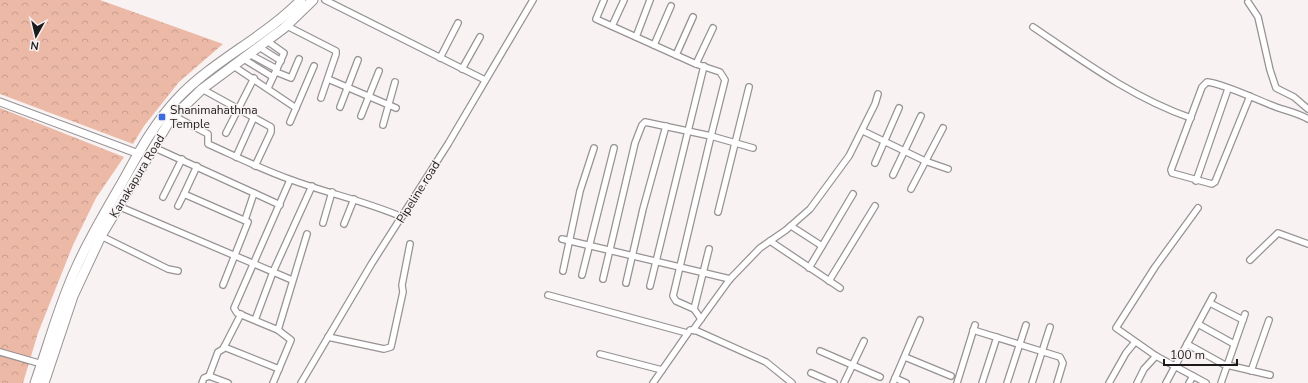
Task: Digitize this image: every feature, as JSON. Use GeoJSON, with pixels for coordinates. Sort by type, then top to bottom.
{"type":"FeatureCollection","features":[{"type":"Feature","properties":{"kind":"highway","name":"Kanakapura Road"},"geometry":{"type":"LineString","coordinates":[[35,383],[54,324],[77,266],[158,122],[178,98],[214,73],[278,22],[301,0]]}},
{"type":"Feature","properties":{"kind":"highway","name":"Kanakapura Road"},"geometry":{"type":"LineString","coordinates":[[44,383],[73,296],[101,236],[153,147],[174,116],[202,89],[214,73],[232,65],[259,47],[287,26],[313,0]]}},
{"type":"Feature","properties":{"kind":"street"},"geometry":{"type":"LineString","coordinates":[[325,0],[485,80]]}},
{"type":"Feature","properties":{"kind":"street","name":"Pipeline road"},"geometry":{"type":"LineString","coordinates":[[301,383],[448,144],[533,0]]}},
{"type":"Feature","properties":{"kind":"street"},"geometry":{"type":"LineString","coordinates":[[604,0],[596,19],[696,64],[720,72],[725,80],[673,299],[694,309],[701,319]]}},
{"type":"Feature","properties":{"kind":"street"},"geometry":{"type":"LineString","coordinates":[[612,26],[624,0]]}},
{"type":"Feature","properties":{"kind":"street"},"geometry":{"type":"LineString","coordinates":[[636,37],[650,0]]}},
{"type":"Feature","properties":{"kind":"street"},"geometry":{"type":"LineString","coordinates":[[1248,2],[1258,17],[1270,70],[1276,88],[1294,97],[1308,109]]}},
{"type":"Feature","properties":{"kind":"street"},"geometry":{"type":"LineString","coordinates":[[654,45],[671,6]]}},
{"type":"Feature","properties":{"kind":"street"},"geometry":{"type":"LineString","coordinates":[[676,55],[693,17]]}},
{"type":"Feature","properties":{"kind":"street"},"geometry":{"type":"LineString","coordinates":[[440,58],[458,23]]}},
{"type":"Feature","properties":{"kind":"street"},"geometry":{"type":"LineString","coordinates":[[287,26],[336,51],[321,98]]}},
{"type":"Feature","properties":{"kind":"street"},"geometry":{"type":"LineString","coordinates":[[1033,27],[1119,84],[1174,112],[1191,118]]}},
{"type":"Feature","properties":{"kind":"street"},"geometry":{"type":"LineString","coordinates":[[696,64],[713,28]]}},
{"type":"Feature","properties":{"kind":"street"},"geometry":{"type":"LineString","coordinates":[[462,69],[480,37]]}},
{"type":"Feature","properties":{"kind":"street"},"geometry":{"type":"LineString","coordinates":[[267,41],[284,53],[268,88]]}},
{"type":"Feature","properties":{"kind":"street"},"geometry":{"type":"LineString","coordinates":[[259,47],[281,61]]}},
{"type":"Feature","properties":{"kind":"street"},"geometry":{"type":"LineString","coordinates":[[246,56],[275,72]]}},
{"type":"Feature","properties":{"kind":"street"},"geometry":{"type":"LineString","coordinates":[[246,56],[275,72],[291,78],[299,59]]}},
{"type":"Feature","properties":{"kind":"street"},"geometry":{"type":"LineString","coordinates":[[340,108],[349,88],[358,60]]}},
{"type":"Feature","properties":{"kind":"street"},"geometry":{"type":"LineString","coordinates":[[232,65],[254,78],[296,108]]}},
{"type":"Feature","properties":{"kind":"street"},"geometry":{"type":"LineString","coordinates":[[290,122],[314,66]]}},
{"type":"Feature","properties":{"kind":"street"},"geometry":{"type":"LineString","coordinates":[[650,286],[704,66]]}},
{"type":"Feature","properties":{"kind":"street"},"geometry":{"type":"LineString","coordinates":[[361,116],[370,97],[379,71]]}},
{"type":"Feature","properties":{"kind":"street"},"geometry":{"type":"LineString","coordinates":[[226,133],[254,78]]}},
{"type":"Feature","properties":{"kind":"street"},"geometry":{"type":"LineString","coordinates":[[328,79],[396,108]]}},
{"type":"Feature","properties":{"kind":"street"},"geometry":{"type":"LineString","coordinates":[[383,125],[395,82]]}},
{"type":"Feature","properties":{"kind":"street"},"geometry":{"type":"LineString","coordinates":[[1250,96],[1215,182],[1212,184],[1196,181],[1172,173],[1171,170],[1204,84],[1209,82],[1250,96],[1299,114],[1308,119]]}},
{"type":"Feature","properties":{"kind":"street"},"geometry":{"type":"LineString","coordinates":[[718,212],[749,87]]}},
{"type":"Feature","properties":{"kind":"street"},"geometry":{"type":"LineString","coordinates":[[202,89],[271,127],[255,166]]}},
{"type":"Feature","properties":{"kind":"street"},"geometry":{"type":"LineString","coordinates":[[1196,181],[1228,89]]}},
{"type":"Feature","properties":{"kind":"street"},"geometry":{"type":"LineString","coordinates":[[653,383],[730,279],[760,248],[791,226],[810,209],[850,156],[863,131],[878,94]]}},
{"type":"Feature","properties":{"kind":"street"},"geometry":{"type":"LineString","coordinates":[[0,102],[139,154]]}},
{"type":"Feature","properties":{"kind":"street"},"geometry":{"type":"LineString","coordinates":[[1308,103],[1308,109]]}},
{"type":"Feature","properties":{"kind":"street"},"geometry":{"type":"LineString","coordinates":[[875,163],[899,108]]}},
{"type":"Feature","properties":{"kind":"street"},"geometry":{"type":"LineString","coordinates":[[174,116],[208,134],[208,144],[255,166],[290,180],[332,192],[402,217]]}},
{"type":"Feature","properties":{"kind":"street"},"geometry":{"type":"LineString","coordinates":[[893,174],[921,116]]}},
{"type":"Feature","properties":{"kind":"street"},"geometry":{"type":"LineString","coordinates":[[236,157],[254,117]]}},
{"type":"Feature","properties":{"kind":"street"},"geometry":{"type":"LineString","coordinates":[[602,278],[635,143],[642,125],[645,122],[711,136],[753,148]]}},
{"type":"Feature","properties":{"kind":"street"},"geometry":{"type":"LineString","coordinates":[[626,283],[666,126]]}},
{"type":"Feature","properties":{"kind":"street"},"geometry":{"type":"LineString","coordinates":[[911,189],[943,128]]}},
{"type":"Feature","properties":{"kind":"street"},"geometry":{"type":"LineString","coordinates":[[863,131],[885,140],[925,161],[948,169]]}},
{"type":"Feature","properties":{"kind":"street"},"geometry":{"type":"LineString","coordinates":[[153,147],[280,205]]}},
{"type":"Feature","properties":{"kind":"street"},"geometry":{"type":"LineString","coordinates":[[563,271],[580,192],[594,148]]}},
{"type":"Feature","properties":{"kind":"street"},"geometry":{"type":"LineString","coordinates":[[582,275],[591,246],[614,148]]}},
{"type":"Feature","properties":{"kind":"street"},"geometry":{"type":"LineString","coordinates":[[163,197],[182,159]]}},
{"type":"Feature","properties":{"kind":"street"},"geometry":{"type":"LineString","coordinates":[[178,206],[197,166]]}},
{"type":"Feature","properties":{"kind":"street"},"geometry":{"type":"LineString","coordinates":[[273,383],[291,340],[278,330],[237,313],[234,308],[290,180]]}},
{"type":"Feature","properties":{"kind":"street"},"geometry":{"type":"LineString","coordinates":[[255,320],[273,272],[312,186]]}},
{"type":"Feature","properties":{"kind":"street"},"geometry":{"type":"LineString","coordinates":[[324,224],[332,192]]}},
{"type":"Feature","properties":{"kind":"street"},"geometry":{"type":"LineString","coordinates":[[245,220],[254,193]]}},
{"type":"Feature","properties":{"kind":"street"},"geometry":{"type":"LineString","coordinates":[[184,194],[248,222],[223,285]]}},
{"type":"Feature","properties":{"kind":"street"},"geometry":{"type":"LineString","coordinates":[[809,268],[853,194]]}},
{"type":"Feature","properties":{"kind":"street"},"geometry":{"type":"LineString","coordinates":[[344,224],[354,200]]}},
{"type":"Feature","properties":{"kind":"street"},"geometry":{"type":"LineString","coordinates":[[118,206],[292,280]]}},
{"type":"Feature","properties":{"kind":"street"},"geometry":{"type":"LineString","coordinates":[[829,281],[875,206]]}},
{"type":"Feature","properties":{"kind":"street"},"geometry":{"type":"LineString","coordinates":[[1198,208],[1155,268],[1116,327],[1156,356],[1206,383]]}},
{"type":"Feature","properties":{"kind":"street"},"geometry":{"type":"LineString","coordinates":[[791,226],[822,246]]}},
{"type":"Feature","properties":{"kind":"street"},"geometry":{"type":"LineString","coordinates":[[1250,260],[1278,233],[1308,244]]}},
{"type":"Feature","properties":{"kind":"street"},"geometry":{"type":"LineString","coordinates":[[278,330],[307,234]]}},
{"type":"Feature","properties":{"kind":"street"},"geometry":{"type":"LineString","coordinates":[[101,236],[168,269],[178,271]]}},
{"type":"Feature","properties":{"kind":"street"},"geometry":{"type":"LineString","coordinates":[[562,239],[730,279]]}},
{"type":"Feature","properties":{"kind":"street"},"geometry":{"type":"LineString","coordinates":[[770,241],[840,288]]}},
{"type":"Feature","properties":{"kind":"street"},"geometry":{"type":"LineString","coordinates":[[328,337],[384,349],[391,347],[403,292],[402,285],[410,244]]}},
{"type":"Feature","properties":{"kind":"street"},"geometry":{"type":"LineString","coordinates":[[694,309],[709,249]]}},
{"type":"Feature","properties":{"kind":"street"},"geometry":{"type":"LineString","coordinates":[[548,295],[690,332],[766,362],[792,383]]}},
{"type":"Feature","properties":{"kind":"street"},"geometry":{"type":"LineString","coordinates":[[1166,383],[1213,296]]}},
{"type":"Feature","properties":{"kind":"street"},"geometry":{"type":"LineString","coordinates":[[1210,303],[1243,320]]}},
{"type":"Feature","properties":{"kind":"street"},"geometry":{"type":"LineString","coordinates":[[202,383],[204,378],[209,376],[218,352],[224,347],[241,314]]}},
{"type":"Feature","properties":{"kind":"street"},"geometry":{"type":"LineString","coordinates":[[1221,383],[1225,365],[1245,314]]}},
{"type":"Feature","properties":{"kind":"street"},"geometry":{"type":"LineString","coordinates":[[906,383],[894,381],[920,320]]}},
{"type":"Feature","properties":{"kind":"street"},"geometry":{"type":"LineString","coordinates":[[1251,371],[1269,320]]}},
{"type":"Feature","properties":{"kind":"street"},"geometry":{"type":"LineString","coordinates":[[1198,324],[1234,344]]}},
{"type":"Feature","properties":{"kind":"street"},"geometry":{"type":"LineString","coordinates":[[1007,383],[1026,325]]}},
{"type":"Feature","properties":{"kind":"street"},"geometry":{"type":"LineString","coordinates":[[1032,383],[1050,327]]}},
{"type":"Feature","properties":{"kind":"street"},"geometry":{"type":"LineString","coordinates":[[957,383],[974,328],[1062,360],[1063,363],[1057,383]]}},
{"type":"Feature","properties":{"kind":"street"},"geometry":{"type":"LineString","coordinates":[[982,383],[997,337]]}},
{"type":"Feature","properties":{"kind":"street"},"geometry":{"type":"LineString","coordinates":[[844,383],[864,341]]}},
{"type":"Feature","properties":{"kind":"street"},"geometry":{"type":"LineString","coordinates":[[1109,383],[1126,353],[1135,342]]}},
{"type":"Feature","properties":{"kind":"street"},"geometry":{"type":"LineString","coordinates":[[1188,344],[1225,365],[1270,375]]}},
{"type":"Feature","properties":{"kind":"street"},"geometry":{"type":"LineString","coordinates":[[224,347],[279,369]]}},
{"type":"Feature","properties":{"kind":"street"},"geometry":{"type":"LineString","coordinates":[[820,351],[880,377]]}},
{"type":"Feature","properties":{"kind":"street"},"geometry":{"type":"LineString","coordinates":[[0,352],[42,364]]}},
{"type":"Feature","properties":{"kind":"street"},"geometry":{"type":"LineString","coordinates":[[600,354],[662,370]]}},
{"type":"Feature","properties":{"kind":"street"},"geometry":{"type":"LineString","coordinates":[[1137,383],[1144,369],[1156,356]]}},
{"type":"Feature","properties":{"kind":"street"},"geometry":{"type":"LineString","coordinates":[[905,357],[951,376]]}},
{"type":"Feature","properties":{"kind":"street"},"geometry":{"type":"LineString","coordinates":[[811,373],[834,383]]}},
{"type":"Feature","properties":{"kind":"street"},"geometry":{"type":"LineString","coordinates":[[209,376],[228,383]]}},
{"type":"Feature","properties":{"kind":"street"},"geometry":{"type":"LineString","coordinates":[[1189,383],[1193,376]]}},
{"type":"Feature","properties":{"kind":"green space"},"geometry":{"type":"Polygon","coordinates":[[[0,0],[100,0],[223,44],[179,82],[144,126],[133,144],[0,94],[0,0]]]}},
{"type":"Feature","properties":{"kind":"green space"},"geometry":{"type":"Polygon","coordinates":[[[0,108],[124,157],[96,198],[73,245],[38,333],[23,383],[0,383],[0,108]]]}},
{"type":"Feature","properties":{"kind":"place","name":"Shanimahathma Temple"},"geometry":{"type":"Point","coordinates":[162,117]}}]}
